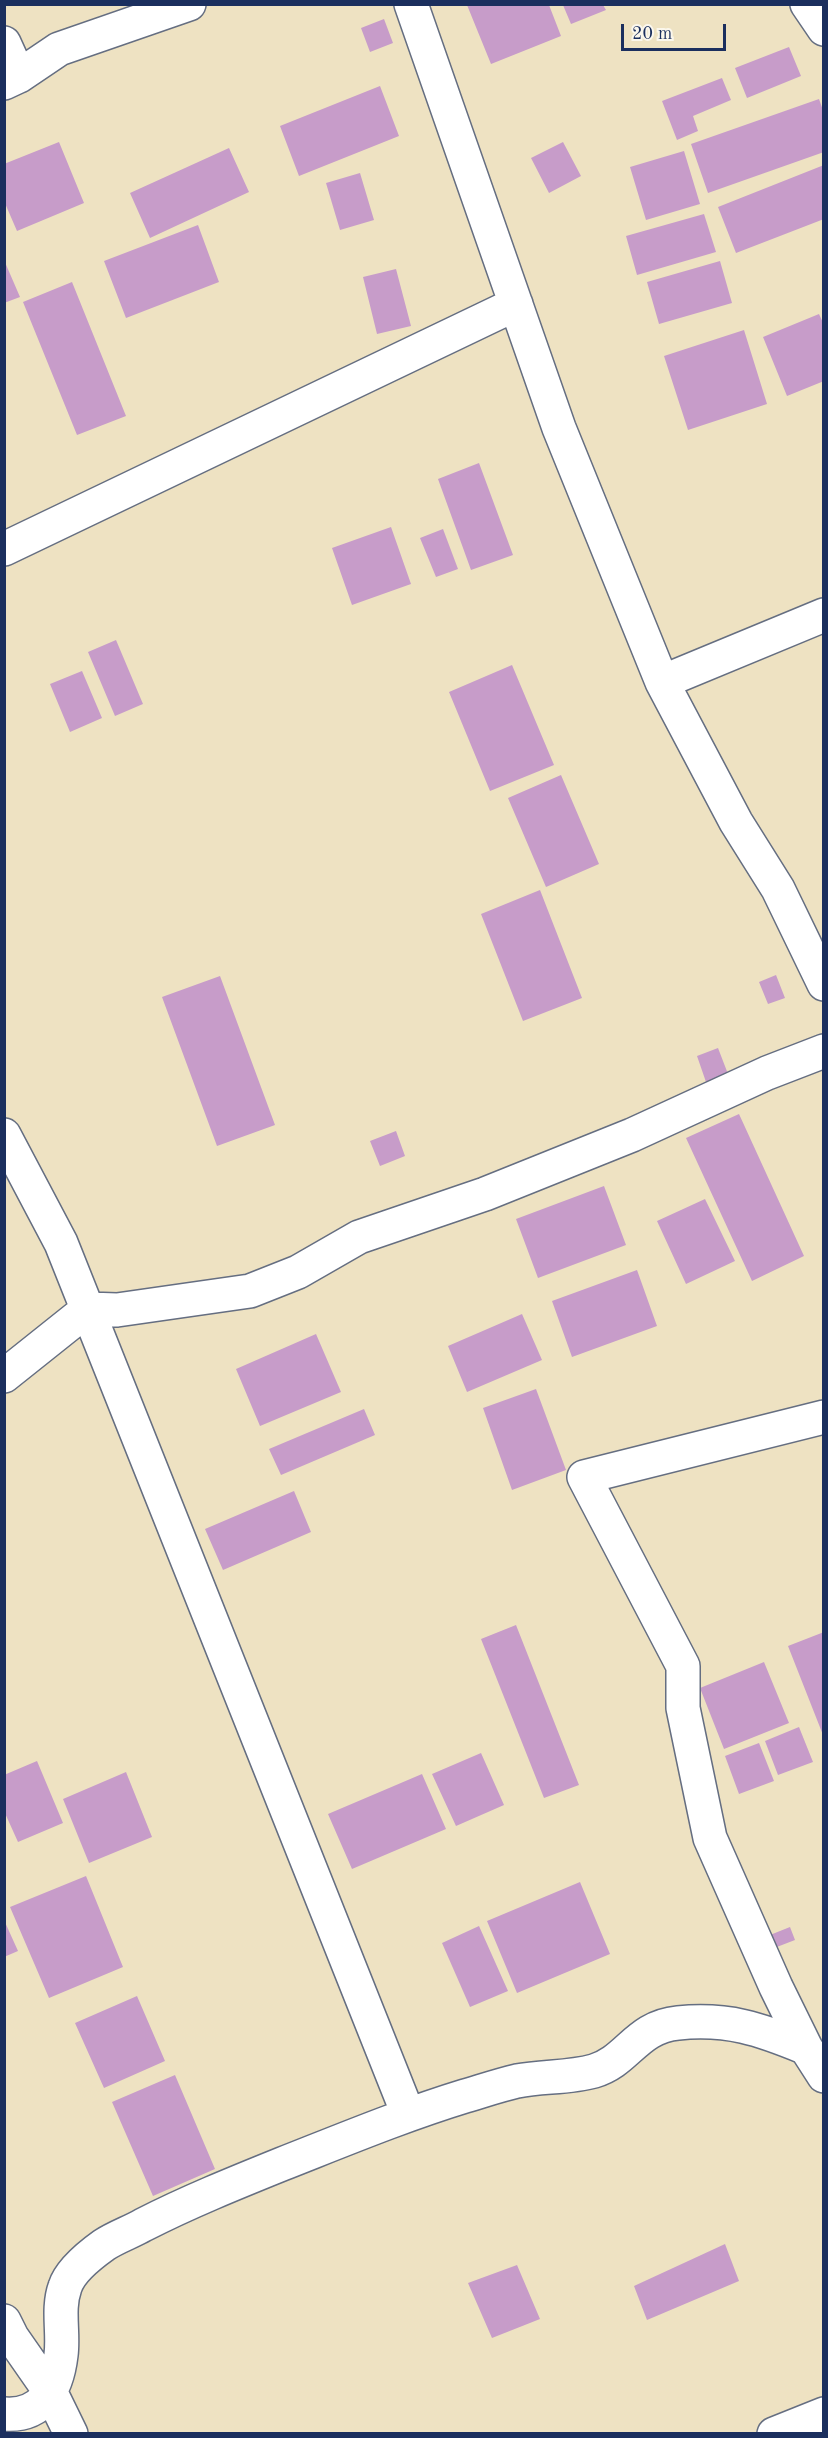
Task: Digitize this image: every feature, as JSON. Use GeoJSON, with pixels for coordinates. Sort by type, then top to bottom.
{"type":"FeatureCollection","features":[{"type":"Feature","properties":{"kind":"street"},"geometry":{"type":"LineString","coordinates":[[4,43],[12,79],[59,49],[189,4]]}},
{"type":"Feature","properties":{"kind":"street"},"geometry":{"type":"LineString","coordinates":[[411,4],[560,428],[662,682],[736,822],[778,889],[824,984]]}},
{"type":"Feature","properties":{"kind":"street"},"geometry":{"type":"LineString","coordinates":[[807,4],[824,29]]}},
{"type":"Feature","properties":{"kind":"street"},"geometry":{"type":"LineString","coordinates":[[4,549],[516,304]]}},
{"type":"Feature","properties":{"kind":"street"},"geometry":{"type":"LineString","coordinates":[[662,682],[824,615]]}},
{"type":"Feature","properties":{"kind":"street"},"geometry":{"type":"LineString","coordinates":[[4,1376],[88,1309],[117,1310],[250,1291],[298,1272],[359,1237],[506,1186],[632,1135],[768,1073],[824,1051]]}},
{"type":"Feature","properties":{"kind":"street"},"geometry":{"type":"LineString","coordinates":[[4,1135],[61,1243],[408,2114]]}},
{"type":"Feature","properties":{"kind":"street"},"geometry":{"type":"LineString","coordinates":[[824,1418],[584,1477],[683,1666],[683,1708],[710,1838],[806,2048],[824,2076]]}},
{"type":"Feature","properties":{"kind":"street"},"geometry":{"type":"LineString","coordinates":[[4,2414],[20,2415],[36,2407],[51,2393],[61,2355],[60,2324],[65,2286],[83,2262],[105,2244],[159,2217],[408,2114],[517,2081],[597,2070],[619,2057],[646,2033],[660,2027],[677,2023],[729,2022],[774,2035],[806,2048]]}},
{"type":"Feature","properties":{"kind":"street"},"geometry":{"type":"LineString","coordinates":[[4,2321],[12,2337],[51,2393],[70,2433]]}},
{"type":"Feature","properties":{"kind":"street"},"geometry":{"type":"LineString","coordinates":[[774,2433],[824,2414]]}},
{"type":"Feature","properties":{"kind":"building"},"geometry":{"type":"Polygon","coordinates":[[[467,5],[549,5],[561,36],[491,64],[467,5]]]}},
{"type":"Feature","properties":{"kind":"building"},"geometry":{"type":"Polygon","coordinates":[[[563,5],[603,5],[606,10],[571,24],[563,5]]]}},
{"type":"Feature","properties":{"kind":"building"},"geometry":{"type":"Polygon","coordinates":[[[384,19],[393,43],[370,52],[361,28],[384,19]]]}},
{"type":"Feature","properties":{"kind":"building"},"geometry":{"type":"Polygon","coordinates":[[[789,47],[801,76],[747,98],[735,68],[789,47]]]}},
{"type":"Feature","properties":{"kind":"building"},"geometry":{"type":"Polygon","coordinates":[[[722,78],[731,100],[693,116],[698,131],[677,140],[662,101],[722,78]]]}},
{"type":"Feature","properties":{"kind":"building"},"geometry":{"type":"Polygon","coordinates":[[[380,86],[399,136],[299,176],[280,126],[380,86]]]}},
{"type":"Feature","properties":{"kind":"building"},"geometry":{"type":"Polygon","coordinates":[[[819,99],[824,113],[824,152],[708,193],[691,144],[819,99]]]}},
{"type":"Feature","properties":{"kind":"building"},"geometry":{"type":"Polygon","coordinates":[[[59,142],[84,203],[17,231],[4,201],[4,164],[59,142]]]}},
{"type":"Feature","properties":{"kind":"building"},"geometry":{"type":"Polygon","coordinates":[[[563,142],[581,176],[549,193],[531,158],[563,142]]]}},
{"type":"Feature","properties":{"kind":"building"},"geometry":{"type":"Polygon","coordinates":[[[229,148],[249,192],[150,238],[130,193],[229,148]]]}},
{"type":"Feature","properties":{"kind":"building"},"geometry":{"type":"Polygon","coordinates":[[[684,151],[700,204],[646,220],[630,167],[684,151]]]}},
{"type":"Feature","properties":{"kind":"building"},"geometry":{"type":"Polygon","coordinates":[[[824,165],[824,219],[736,253],[718,207],[824,165]]]}},
{"type":"Feature","properties":{"kind":"building"},"geometry":{"type":"Polygon","coordinates":[[[360,173],[374,220],[340,230],[326,183],[360,173]]]}},
{"type":"Feature","properties":{"kind":"building"},"geometry":{"type":"Polygon","coordinates":[[[704,214],[716,252],[637,275],[626,236],[704,214]]]}},
{"type":"Feature","properties":{"kind":"building"},"geometry":{"type":"Polygon","coordinates":[[[198,225],[219,282],[126,318],[104,261],[198,225]]]}},
{"type":"Feature","properties":{"kind":"building"},"geometry":{"type":"Polygon","coordinates":[[[4,260],[20,297],[4,303],[4,260]]]}},
{"type":"Feature","properties":{"kind":"building"},"geometry":{"type":"Polygon","coordinates":[[[720,261],[732,303],[659,324],[647,282],[720,261]]]}},
{"type":"Feature","properties":{"kind":"building"},"geometry":{"type":"Polygon","coordinates":[[[396,269],[411,326],[377,334],[363,277],[396,269]]]}},
{"type":"Feature","properties":{"kind":"building"},"geometry":{"type":"Polygon","coordinates":[[[72,282],[126,416],[77,435],[23,302],[72,282]]]}},
{"type":"Feature","properties":{"kind":"building"},"geometry":{"type":"Polygon","coordinates":[[[819,314],[824,325],[824,381],[787,396],[763,337],[819,314]]]}},
{"type":"Feature","properties":{"kind":"building"},"geometry":{"type":"Polygon","coordinates":[[[744,330],[767,404],[688,430],[664,356],[744,330]]]}},
{"type":"Feature","properties":{"kind":"building"},"geometry":{"type":"Polygon","coordinates":[[[479,463],[513,555],[471,570],[438,479],[479,463]]]}},
{"type":"Feature","properties":{"kind":"building"},"geometry":{"type":"Polygon","coordinates":[[[391,527],[411,584],[352,605],[332,548],[391,527]]]}},
{"type":"Feature","properties":{"kind":"building"},"geometry":{"type":"Polygon","coordinates":[[[443,529],[458,569],[436,577],[420,538],[443,529]]]}},
{"type":"Feature","properties":{"kind":"building"},"geometry":{"type":"Polygon","coordinates":[[[116,640],[143,704],[115,716],[88,652],[116,640]]]}},
{"type":"Feature","properties":{"kind":"building"},"geometry":{"type":"Polygon","coordinates":[[[512,665],[554,765],[490,791],[449,692],[512,665]]]}},
{"type":"Feature","properties":{"kind":"building"},"geometry":{"type":"Polygon","coordinates":[[[82,671],[102,718],[70,732],[50,684],[82,671]]]}},
{"type":"Feature","properties":{"kind":"building"},"geometry":{"type":"Polygon","coordinates":[[[561,775],[599,864],[546,887],[508,798],[561,775]]]}},
{"type":"Feature","properties":{"kind":"building"},"geometry":{"type":"Polygon","coordinates":[[[540,890],[582,998],[523,1021],[481,914],[540,890]]]}},
{"type":"Feature","properties":{"kind":"building"},"geometry":{"type":"Polygon","coordinates":[[[776,975],[785,998],[768,1004],[759,982],[776,975]]]}},
{"type":"Feature","properties":{"kind":"building"},"geometry":{"type":"Polygon","coordinates":[[[220,976],[275,1125],[217,1146],[162,997],[220,976]]]}},
{"type":"Feature","properties":{"kind":"building"},"geometry":{"type":"Polygon","coordinates":[[[718,1048],[728,1074],[706,1082],[697,1056],[718,1048]]]}},
{"type":"Feature","properties":{"kind":"building"},"geometry":{"type":"Polygon","coordinates":[[[739,1114],[804,1256],[752,1281],[686,1138],[739,1114]]]}},
{"type":"Feature","properties":{"kind":"building"},"geometry":{"type":"Polygon","coordinates":[[[396,1131],[405,1156],[380,1166],[370,1141],[396,1131]]]}},
{"type":"Feature","properties":{"kind":"building"},"geometry":{"type":"Polygon","coordinates":[[[604,1186],[626,1245],[538,1278],[516,1219],[604,1186]]]}},
{"type":"Feature","properties":{"kind":"building"},"geometry":{"type":"Polygon","coordinates":[[[705,1199],[735,1261],[686,1284],[657,1221],[705,1199]]]}},
{"type":"Feature","properties":{"kind":"building"},"geometry":{"type":"Polygon","coordinates":[[[637,1270],[657,1326],[572,1357],[552,1301],[637,1270]]]}},
{"type":"Feature","properties":{"kind":"building"},"geometry":{"type":"Polygon","coordinates":[[[522,1314],[542,1360],[467,1392],[448,1346],[522,1314]]]}},
{"type":"Feature","properties":{"kind":"building"},"geometry":{"type":"Polygon","coordinates":[[[316,1334],[341,1392],[260,1426],[236,1369],[316,1334]]]}},
{"type":"Feature","properties":{"kind":"building"},"geometry":{"type":"Polygon","coordinates":[[[536,1389],[566,1470],[512,1490],[483,1408],[536,1389]]]}},
{"type":"Feature","properties":{"kind":"building"},"geometry":{"type":"Polygon","coordinates":[[[364,1409],[375,1435],[281,1475],[269,1449],[364,1409]]]}},
{"type":"Feature","properties":{"kind":"building"},"geometry":{"type":"Polygon","coordinates":[[[294,1491],[311,1532],[223,1570],[205,1529],[294,1491]]]}},
{"type":"Feature","properties":{"kind":"building"},"geometry":{"type":"Polygon","coordinates":[[[516,1625],[579,1785],[544,1798],[481,1639],[516,1625]]]}},
{"type":"Feature","properties":{"kind":"building"},"geometry":{"type":"Polygon","coordinates":[[[824,1632],[824,1735],[823,1735],[788,1646],[824,1632]]]}},
{"type":"Feature","properties":{"kind":"building"},"geometry":{"type":"Polygon","coordinates":[[[764,1662],[789,1723],[724,1749],[700,1688],[764,1662]]]}},
{"type":"Feature","properties":{"kind":"building"},"geometry":{"type":"Polygon","coordinates":[[[799,1727],[813,1762],[778,1775],[765,1741],[799,1727]]]}},
{"type":"Feature","properties":{"kind":"building"},"geometry":{"type":"Polygon","coordinates":[[[759,1743],[774,1781],[739,1794],[725,1756],[759,1743]]]}},
{"type":"Feature","properties":{"kind":"building"},"geometry":{"type":"Polygon","coordinates":[[[481,1753],[504,1805],[456,1826],[432,1774],[481,1753]]]}},
{"type":"Feature","properties":{"kind":"building"},"geometry":{"type":"Polygon","coordinates":[[[37,1761],[63,1823],[18,1842],[4,1811],[4,1775],[37,1761]]]}},
{"type":"Feature","properties":{"kind":"building"},"geometry":{"type":"Polygon","coordinates":[[[126,1772],[152,1837],[89,1863],[63,1799],[126,1772]]]}},
{"type":"Feature","properties":{"kind":"building"},"geometry":{"type":"Polygon","coordinates":[[[422,1774],[446,1829],[352,1869],[328,1814],[422,1774]]]}},
{"type":"Feature","properties":{"kind":"building"},"geometry":{"type":"Polygon","coordinates":[[[86,1876],[123,1967],[49,1998],[10,1907],[86,1876]]]}},
{"type":"Feature","properties":{"kind":"building"},"geometry":{"type":"Polygon","coordinates":[[[580,1882],[610,1954],[517,1993],[487,1921],[580,1882]]]}},
{"type":"Feature","properties":{"kind":"building"},"geometry":{"type":"Polygon","coordinates":[[[4,1920],[18,1951],[4,1957],[4,1920]]]}},
{"type":"Feature","properties":{"kind":"building"},"geometry":{"type":"Polygon","coordinates":[[[479,1926],[508,1991],[470,2007],[442,1943],[479,1926]]]}},
{"type":"Feature","properties":{"kind":"building"},"geometry":{"type":"Polygon","coordinates":[[[790,1927],[795,1940],[769,1950],[765,1937],[790,1927]]]}},
{"type":"Feature","properties":{"kind":"building"},"geometry":{"type":"Polygon","coordinates":[[[137,1996],[165,2061],[104,2088],[75,2023],[137,1996]]]}},
{"type":"Feature","properties":{"kind":"building"},"geometry":{"type":"Polygon","coordinates":[[[175,2075],[215,2169],[153,2196],[112,2102],[175,2075]]]}},
{"type":"Feature","properties":{"kind":"building"},"geometry":{"type":"Polygon","coordinates":[[[725,2244],[739,2281],[647,2320],[634,2286],[725,2244]]]}},
{"type":"Feature","properties":{"kind":"building"},"geometry":{"type":"Polygon","coordinates":[[[517,2265],[540,2319],[492,2338],[468,2283],[517,2265]]]}}]}
